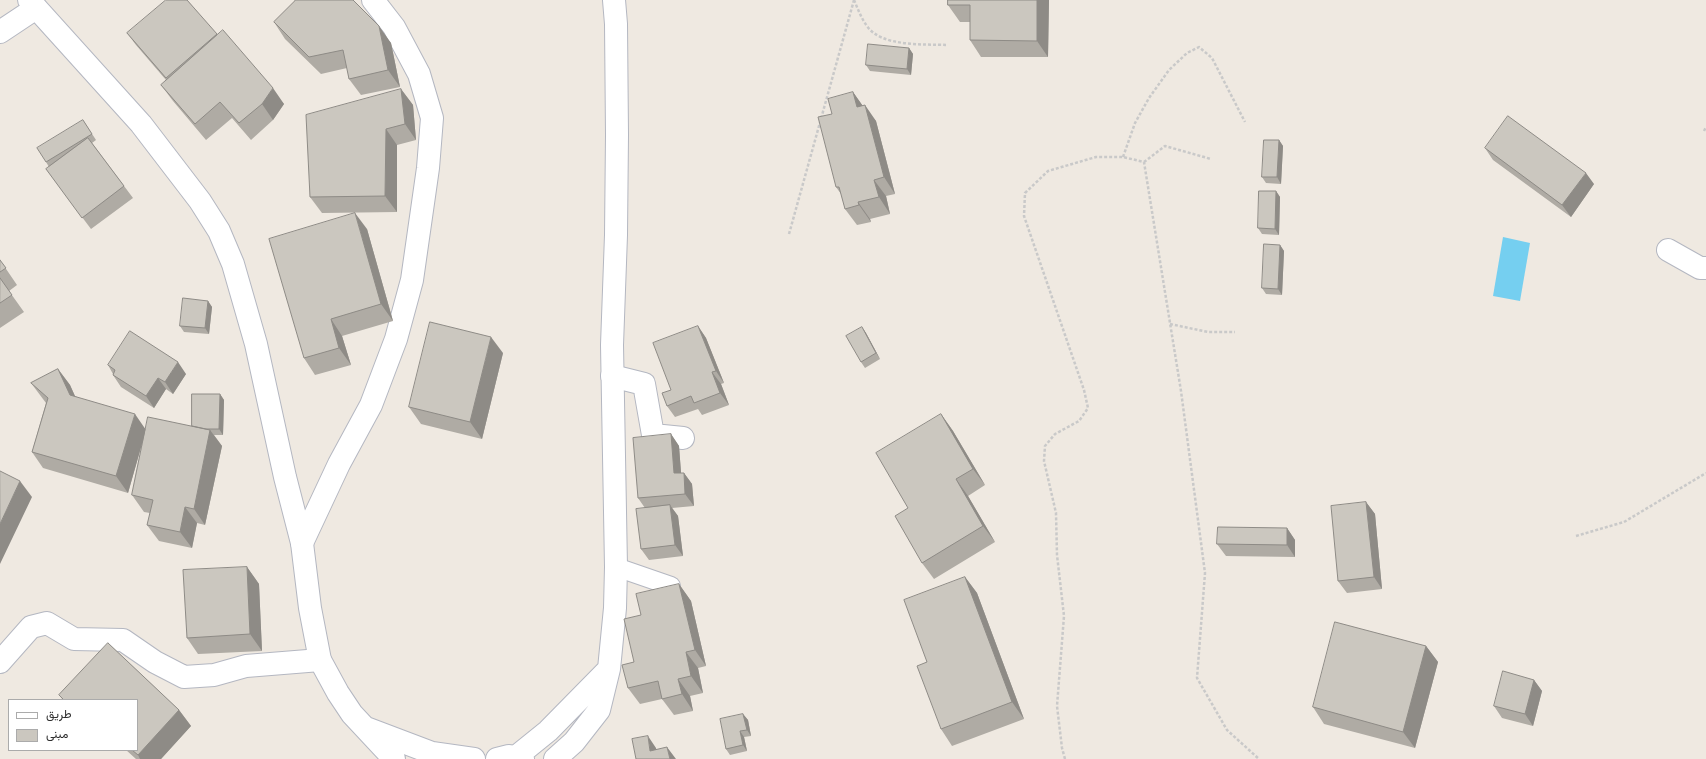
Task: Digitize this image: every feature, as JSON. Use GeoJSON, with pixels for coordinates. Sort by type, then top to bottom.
{"type":"FeatureCollection","features":[{"type":"Feature","properties":{"kind":"street"},"geometry":{"type":"LineString","coordinates":[[302,543],[339,464],[371,405],[396,339],[412,280],[428,168],[432,118],[419,74],[394,27],[373,0]]}},
{"type":"Feature","properties":{"kind":"street"},"geometry":{"type":"LineString","coordinates":[[555,759],[574,742],[600,710],[609,669],[615,608],[616,567],[612,376],[617,135],[616,24],[614,0]]}},
{"type":"Feature","properties":{"kind":"street"},"geometry":{"type":"LineString","coordinates":[[0,32],[32,4],[141,124],[200,201],[219,231],[233,264],[254,336],[285,477],[302,543],[310,608],[320,660],[338,693],[363,727],[394,759]]}},
{"type":"Feature","properties":{"kind":"street"},"geometry":{"type":"LineString","coordinates":[[1668,250],[1700,268],[1706,268]]}},
{"type":"Feature","properties":{"kind":"street"},"geometry":{"type":"LineString","coordinates":[[612,376],[644,384],[653,434],[683,438]]}},
{"type":"Feature","properties":{"kind":"street"},"geometry":{"type":"LineString","coordinates":[[0,662],[31,627],[47,622],[74,639],[123,640],[155,662],[184,677],[214,675],[246,666],[320,660]]}},
{"type":"Feature","properties":{"kind":"street"},"geometry":{"type":"LineString","coordinates":[[512,758],[566,713],[609,669]]}},
{"type":"Feature","properties":{"kind":"street"},"geometry":{"type":"LineString","coordinates":[[363,727],[432,753],[474,759]]}},
{"type":"Feature","properties":{"kind":"lane"},"geometry":{"type":"LineString","coordinates":[[616,567],[671,586]]}},
{"type":"Feature","properties":{"kind":"path"},"geometry":{"type":"LineString","coordinates":[[854,0],[867,26],[877,36],[902,43],[947,45]]}},
{"type":"Feature","properties":{"kind":"path"},"geometry":{"type":"LineString","coordinates":[[789,234],[854,0]]}},
{"type":"Feature","properties":{"kind":"path"},"geometry":{"type":"LineString","coordinates":[[1123,157],[1134,124],[1169,70],[1187,53],[1199,47],[1212,58],[1245,122]]}},
{"type":"Feature","properties":{"kind":"path"},"geometry":{"type":"LineString","coordinates":[[1704,131],[1706,127]]}},
{"type":"Feature","properties":{"kind":"path"},"geometry":{"type":"LineString","coordinates":[[1144,162],[1165,146],[1211,159]]}},
{"type":"Feature","properties":{"kind":"path"},"geometry":{"type":"LineString","coordinates":[[1064,759],[1057,706],[1064,616],[1058,555],[1056,513],[1044,461],[1045,446],[1055,434],[1079,421],[1088,408],[1084,390],[1024,216],[1025,193],[1048,171],[1096,157],[1123,157],[1144,162]]}},
{"type":"Feature","properties":{"kind":"path"},"geometry":{"type":"LineString","coordinates":[[1144,162],[1181,391],[1205,572],[1197,678],[1227,730],[1259,759]]}},
{"type":"Feature","properties":{"kind":"path"},"geometry":{"type":"LineString","coordinates":[[1170,324],[1208,332],[1235,332]]}},
{"type":"Feature","properties":{"kind":"path"},"geometry":{"type":"LineString","coordinates":[[1576,536],[1624,522],[1706,473]]}},
{"type":"Feature","properties":{"kind":"water"},"geometry":{"type":"Polygon","coordinates":[[[1503,237],[1530,243],[1520,301],[1493,296],[1503,237]]]}},
{"type":"Feature","properties":{"kind":"building"},"geometry":{"type":"Polygon","coordinates":[[[166,0],[187,0],[217,34],[166,78],[127,33],[166,0]]]}},
{"type":"Feature","properties":{"kind":"building"},"geometry":{"type":"Polygon","coordinates":[[[296,0],[353,0],[379,26],[388,70],[349,79],[343,50],[309,57],[274,22],[296,0]]]}},
{"type":"Feature","properties":{"kind":"building"},"geometry":{"type":"Polygon","coordinates":[[[948,0],[1037,0],[1037,41],[970,40],[970,5],[948,5],[948,0]]]}},
{"type":"Feature","properties":{"kind":"building"},"geometry":{"type":"Polygon","coordinates":[[[223,30],[273,88],[262,104],[239,123],[220,102],[195,124],[161,85],[223,30]]]}},
{"type":"Feature","properties":{"kind":"building"},"geometry":{"type":"Polygon","coordinates":[[[868,44],[909,48],[907,69],[866,65],[868,44]]]}},
{"type":"Feature","properties":{"kind":"building"},"geometry":{"type":"Polygon","coordinates":[[[401,89],[405,124],[386,129],[385,196],[310,197],[306,115],[401,89]]]}},
{"type":"Feature","properties":{"kind":"building"},"geometry":{"type":"Polygon","coordinates":[[[853,92],[857,107],[865,105],[884,177],[874,180],[879,197],[858,202],[859,205],[845,209],[839,187],[836,187],[818,117],[832,114],[828,99],[853,92]]]}},
{"type":"Feature","properties":{"kind":"building"},"geometry":{"type":"Polygon","coordinates":[[[1508,116],[1586,173],[1562,205],[1485,148],[1508,116]]]}},
{"type":"Feature","properties":{"kind":"building"},"geometry":{"type":"Polygon","coordinates":[[[83,120],[92,134],[46,162],[37,148],[83,120]]]}},
{"type":"Feature","properties":{"kind":"building"},"geometry":{"type":"Polygon","coordinates":[[[88,138],[124,186],[82,218],[46,169],[88,138]]]}},
{"type":"Feature","properties":{"kind":"building"},"geometry":{"type":"Polygon","coordinates":[[[1264,140],[1279,140],[1277,177],[1262,177],[1264,140]]]}},
{"type":"Feature","properties":{"kind":"building"},"geometry":{"type":"Polygon","coordinates":[[[1259,191],[1276,191],[1275,229],[1258,228],[1259,191]]]}},
{"type":"Feature","properties":{"kind":"building"},"geometry":{"type":"Polygon","coordinates":[[[355,213],[381,304],[331,319],[339,348],[304,358],[269,239],[355,213]]]}},
{"type":"Feature","properties":{"kind":"building"},"geometry":{"type":"Polygon","coordinates":[[[1264,244],[1280,245],[1278,289],[1262,288],[1264,244]]]}},
{"type":"Feature","properties":{"kind":"building"},"geometry":{"type":"Polygon","coordinates":[[[0,260],[6,268],[0,272],[0,260]]]}},
{"type":"Feature","properties":{"kind":"building"},"geometry":{"type":"Polygon","coordinates":[[[0,278],[12,295],[0,303],[0,278]]]}},
{"type":"Feature","properties":{"kind":"building"},"geometry":{"type":"Polygon","coordinates":[[[183,298],[208,301],[205,328],[180,326],[183,298]]]}},
{"type":"Feature","properties":{"kind":"building"},"geometry":{"type":"Polygon","coordinates":[[[430,322],[491,337],[470,422],[409,407],[430,322]]]}},
{"type":"Feature","properties":{"kind":"building"},"geometry":{"type":"Polygon","coordinates":[[[698,326],[716,371],[712,372],[720,393],[694,403],[691,396],[667,406],[662,393],[671,390],[653,343],[698,326]]]}},
{"type":"Feature","properties":{"kind":"building"},"geometry":{"type":"Polygon","coordinates":[[[862,327],[876,353],[861,362],[846,336],[862,327]]]}},
{"type":"Feature","properties":{"kind":"building"},"geometry":{"type":"Polygon","coordinates":[[[130,331],[178,362],[165,382],[158,378],[146,396],[113,375],[115,370],[108,365],[130,331]]]}},
{"type":"Feature","properties":{"kind":"building"},"geometry":{"type":"Polygon","coordinates":[[[58,369],[70,395],[135,414],[116,476],[32,452],[48,398],[31,383],[58,369]]]}},
{"type":"Feature","properties":{"kind":"building"},"geometry":{"type":"Polygon","coordinates":[[[192,394],[220,394],[219,429],[206,429],[192,426],[192,394]]]}},
{"type":"Feature","properties":{"kind":"building"},"geometry":{"type":"Polygon","coordinates":[[[941,414],[973,469],[956,479],[983,526],[922,563],[895,516],[908,508],[876,453],[941,414]]]}},
{"type":"Feature","properties":{"kind":"building"},"geometry":{"type":"Polygon","coordinates":[[[148,417],[210,430],[194,509],[185,507],[180,532],[147,525],[153,500],[132,495],[148,417]]]}},
{"type":"Feature","properties":{"kind":"building"},"geometry":{"type":"Polygon","coordinates":[[[671,434],[674,473],[684,473],[685,494],[638,498],[633,438],[671,434]]]}},
{"type":"Feature","properties":{"kind":"building"},"geometry":{"type":"Polygon","coordinates":[[[0,471],[20,481],[0,524],[0,471]]]}},
{"type":"Feature","properties":{"kind":"building"},"geometry":{"type":"Polygon","coordinates":[[[1366,502],[1374,577],[1338,581],[1331,506],[1366,502]]]}},
{"type":"Feature","properties":{"kind":"building"},"geometry":{"type":"Polygon","coordinates":[[[670,505],[675,545],[641,549],[636,509],[670,505]]]}},
{"type":"Feature","properties":{"kind":"building"},"geometry":{"type":"Polygon","coordinates":[[[1218,527],[1287,528],[1287,545],[1217,544],[1218,527]]]}},
{"type":"Feature","properties":{"kind":"building"},"geometry":{"type":"Polygon","coordinates":[[[247,567],[250,634],[187,638],[183,570],[247,567]]]}},
{"type":"Feature","properties":{"kind":"building"},"geometry":{"type":"Polygon","coordinates":[[[965,577],[1012,702],[941,729],[917,666],[927,662],[904,600],[965,577]]]}},
{"type":"Feature","properties":{"kind":"building"},"geometry":{"type":"Polygon","coordinates":[[[679,584],[695,650],[686,652],[691,676],[678,679],[682,694],[662,699],[658,681],[628,688],[622,665],[634,662],[624,619],[641,615],[636,594],[679,584]]]}},
{"type":"Feature","properties":{"kind":"building"},"geometry":{"type":"Polygon","coordinates":[[[1335,622],[1426,646],[1403,732],[1313,707],[1335,622]]]}},
{"type":"Feature","properties":{"kind":"building"},"geometry":{"type":"Polygon","coordinates":[[[108,643],[179,710],[138,755],[133,751],[138,751],[138,699],[63,699],[59,695],[108,643]]]}},
{"type":"Feature","properties":{"kind":"building"},"geometry":{"type":"Polygon","coordinates":[[[1503,671],[1534,680],[1525,714],[1494,706],[1503,671]]]}},
{"type":"Feature","properties":{"kind":"building"},"geometry":{"type":"Polygon","coordinates":[[[743,714],[747,730],[740,731],[743,745],[726,749],[720,719],[743,714]]]}},
{"type":"Feature","properties":{"kind":"building"},"geometry":{"type":"Polygon","coordinates":[[[648,736],[650,751],[667,747],[670,759],[636,759],[632,739],[648,736]]]}}]}
